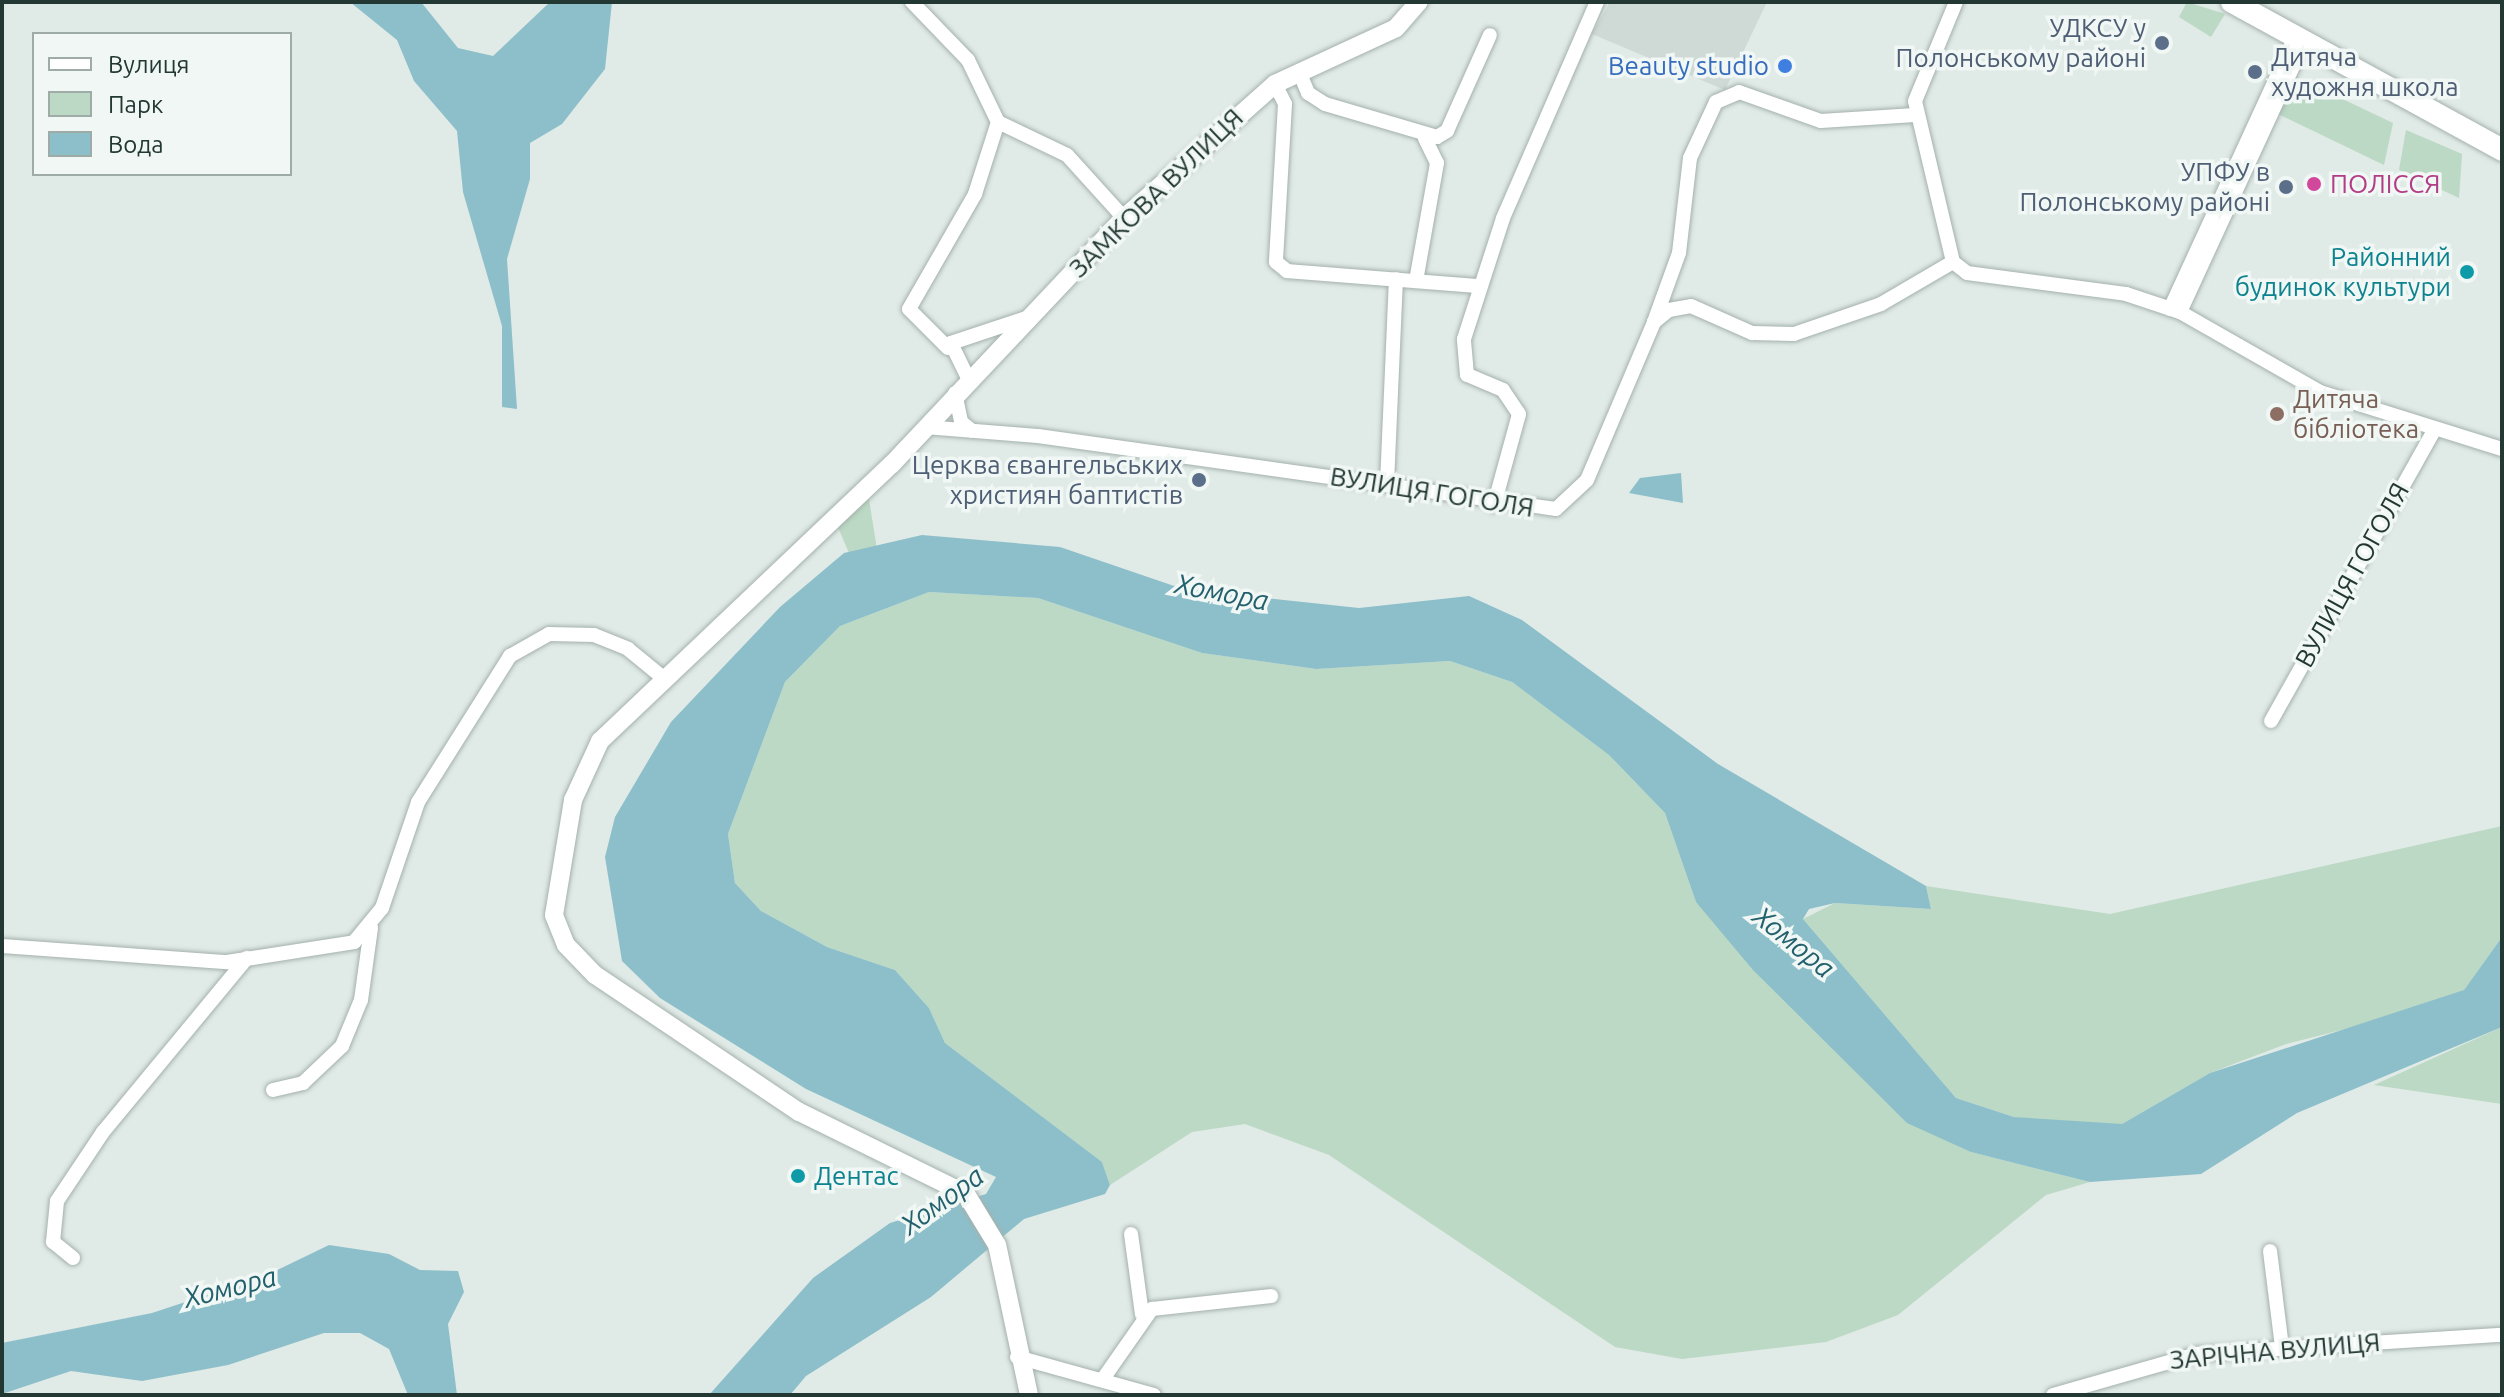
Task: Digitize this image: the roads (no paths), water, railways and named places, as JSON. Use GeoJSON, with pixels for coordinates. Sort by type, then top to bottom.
{"type":"FeatureCollection","features":[{"type":"Feature","properties":{"kind":"main road"},"geometry":{"type":"LineString","coordinates":[[2232,2],[2297,44],[2502,150]]}},
{"type":"Feature","properties":{"kind":"street"},"geometry":{"type":"LineString","coordinates":[[912,2],[968,60],[998,122],[1067,155],[1124,218]]}},
{"type":"Feature","properties":{"kind":"street"},"geometry":{"type":"LineString","coordinates":[[1494,505],[1519,414],[1503,390],[1467,375],[1461,363],[1479,286],[1597,2]]}},
{"type":"Feature","properties":{"kind":"street"},"geometry":{"type":"LineString","coordinates":[[1956,2],[1922,76],[1915,115],[1953,262],[1967,273],[2074,283],[2175,311],[2320,392],[2502,449]]}},
{"type":"Feature","properties":{"kind":"street","name":"ЗАМКОВА ВУЛИЦЯ"},"geometry":{"type":"LineString","coordinates":[[1017,1357],[997,1245],[966,1194],[799,1112],[595,975],[566,945],[554,915],[557,880],[582,773],[600,741],[661,676],[925,427],[968,378],[1124,218],[1275,84],[1396,28],[1415,4]]}},
{"type":"Feature","properties":{"kind":"street"},"geometry":{"type":"LineString","coordinates":[[1416,281],[1437,163],[1447,131],[1490,35]]}},
{"type":"Feature","properties":{"kind":"street"},"geometry":{"type":"LineString","coordinates":[[2175,311],[2297,44]]}},
{"type":"Feature","properties":{"kind":"street"},"geometry":{"type":"LineString","coordinates":[[1300,74],[1308,93],[1425,138],[1447,131]]}},
{"type":"Feature","properties":{"kind":"street"},"geometry":{"type":"LineString","coordinates":[[1275,84],[1285,104],[1276,262],[1287,271],[1479,286]]}},
{"type":"Feature","properties":{"kind":"street","name":"ВУЛИЦЯ ГОГОЛЯ"},"geometry":{"type":"LineString","coordinates":[[925,427],[1387,484],[1537,511],[1574,496],[1654,322],[1669,281],[1687,213],[1690,158],[1726,94],[1739,92],[1808,120],[1915,115]]}},
{"type":"Feature","properties":{"kind":"street"},"geometry":{"type":"LineString","coordinates":[[1285,104],[1308,93]]}},
{"type":"Feature","properties":{"kind":"street"},"geometry":{"type":"LineString","coordinates":[[968,378],[948,348],[909,309],[975,194],[998,122]]}},
{"type":"Feature","properties":{"kind":"street"},"geometry":{"type":"LineString","coordinates":[[1425,138],[1437,163]]}},
{"type":"Feature","properties":{"kind":"street"},"geometry":{"type":"LineString","coordinates":[[1669,281],[1691,306],[1752,333],[1794,334],[1881,304],[1953,262]]}},
{"type":"Feature","properties":{"kind":"street"},"geometry":{"type":"LineString","coordinates":[[1387,484],[1396,279]]}},
{"type":"Feature","properties":{"kind":"street"},"geometry":{"type":"LineString","coordinates":[[1654,322],[1691,306]]}},
{"type":"Feature","properties":{"kind":"street"},"geometry":{"type":"LineString","coordinates":[[948,348],[1030,317]]}},
{"type":"Feature","properties":{"kind":"street"},"geometry":{"type":"LineString","coordinates":[[955,393],[961,422],[972,431]]}},
{"type":"Feature","properties":{"kind":"street","name":"ВУЛИЦЯ ГОГОЛЯ"},"geometry":{"type":"LineString","coordinates":[[2271,721],[2435,429]]}},
{"type":"Feature","properties":{"kind":"street"},"geometry":{"type":"LineString","coordinates":[[273,1090],[303,1083],[342,1046],[367,963],[372,924],[418,802],[510,656],[549,634],[594,635],[628,649],[661,676]]}},
{"type":"Feature","properties":{"kind":"street"},"geometry":{"type":"LineString","coordinates":[[340,947],[372,924]]}},
{"type":"Feature","properties":{"kind":"street"},"geometry":{"type":"LineString","coordinates":[[2,946],[232,966]]}},
{"type":"Feature","properties":{"kind":"street"},"geometry":{"type":"LineString","coordinates":[[73,1258],[53,1242],[57,1201],[103,1132],[232,966],[247,958],[340,947],[364,953],[367,963]]}},
{"type":"Feature","properties":{"kind":"street"},"geometry":{"type":"LineString","coordinates":[[1105,1376],[1142,1314],[1131,1234]]}},
{"type":"Feature","properties":{"kind":"street"},"geometry":{"type":"LineString","coordinates":[[2270,1251],[2282,1347]]}},
{"type":"Feature","properties":{"kind":"street"},"geometry":{"type":"LineString","coordinates":[[1142,1314],[1196,1300],[1271,1296]]}},
{"type":"Feature","properties":{"kind":"street","name":"ЗАРІЧНА ВУЛИЦЯ"},"geometry":{"type":"LineString","coordinates":[[2053,1395],[2144,1364],[2282,1347],[2502,1335]]}},
{"type":"Feature","properties":{"kind":"street"},"geometry":{"type":"LineString","coordinates":[[1028,1395],[1017,1357],[1105,1376],[1154,1395]]}},
{"type":"Feature","properties":{"kind":"water"},"geometry":{"type":"Polygon","coordinates":[[[350,2],[421,2],[458,48],[493,56],[550,2],[612,2],[605,69],[562,124],[530,143],[530,179],[507,259],[517,409],[502,407],[502,326],[463,192],[457,131],[414,81],[397,40],[350,2]]]}},
{"type":"Feature","properties":{"kind":"water"},"geometry":{"type":"Polygon","coordinates":[[[1681,473],[1683,503],[1629,493],[1640,478],[1681,473]]]}},
{"type":"Feature","properties":{"kind":"water","name":"Хомора"},"geometry":{"type":"Polygon","coordinates":[[[922,535],[1060,547],[1183,589],[1359,608],[1469,596],[1522,620],[1718,764],[1926,886],[1931,909],[1835,903],[1809,909],[1803,919],[1956,1098],[2014,1117],[2122,1124],[2210,1073],[2464,990],[2502,937],[2502,1027],[2297,1113],[2201,1174],[2090,1182],[1971,1152],[1907,1123],[1753,970],[1696,902],[1665,813],[1609,755],[1512,682],[1450,661],[1316,669],[1202,653],[1038,598],[929,592],[840,626],[785,682],[728,834],[735,883],[761,911],[827,947],[895,970],[929,1008],[945,1043],[1102,1162],[1110,1185],[1105,1194],[1024,1219],[931,1297],[806,1376],[790,1395],[709,1395],[813,1278],[890,1223],[986,1194],[996,1177],[806,1089],[660,998],[622,961],[605,857],[615,817],[671,722],[780,607],[844,553],[922,535]]]}},
{"type":"Feature","properties":{"kind":"water"},"geometry":{"type":"Polygon","coordinates":[[[329,1245],[389,1254],[420,1270],[458,1271],[464,1292],[448,1324],[457,1395],[408,1395],[389,1349],[360,1333],[324,1333],[228,1365],[142,1381],[71,1371],[2,1394],[2,1343],[152,1313],[267,1275],[329,1245]]]}},
{"type":"Feature","properties":{"kind":"place","name":"УДКСУ у Полонському районi"},"geometry":{"type":"Point","coordinates":[2162,43]}},
{"type":"Feature","properties":{"kind":"place","name":"Beauty studio"},"geometry":{"type":"Point","coordinates":[1785,66]}},
{"type":"Feature","properties":{"kind":"place","name":"Дитяча художня школа"},"geometry":{"type":"Point","coordinates":[2255,72]}},
{"type":"Feature","properties":{"kind":"place","name":"ПОЛІССЯ"},"geometry":{"type":"Point","coordinates":[2314,184]}},
{"type":"Feature","properties":{"kind":"place","name":"УПФУ в Полонському районі"},"geometry":{"type":"Point","coordinates":[2286,187]}},
{"type":"Feature","properties":{"kind":"place","name":"Районний будинок культури"},"geometry":{"type":"Point","coordinates":[2467,272]}},
{"type":"Feature","properties":{"kind":"place","name":"Дитяча бібліотека"},"geometry":{"type":"Point","coordinates":[2277,414]}},
{"type":"Feature","properties":{"kind":"place","name":"Церква євангельських християн баптистів"},"geometry":{"type":"Point","coordinates":[1199,480]}},
{"type":"Feature","properties":{"kind":"place","name":"Дентас"},"geometry":{"type":"Point","coordinates":[798,1176]}}]}
